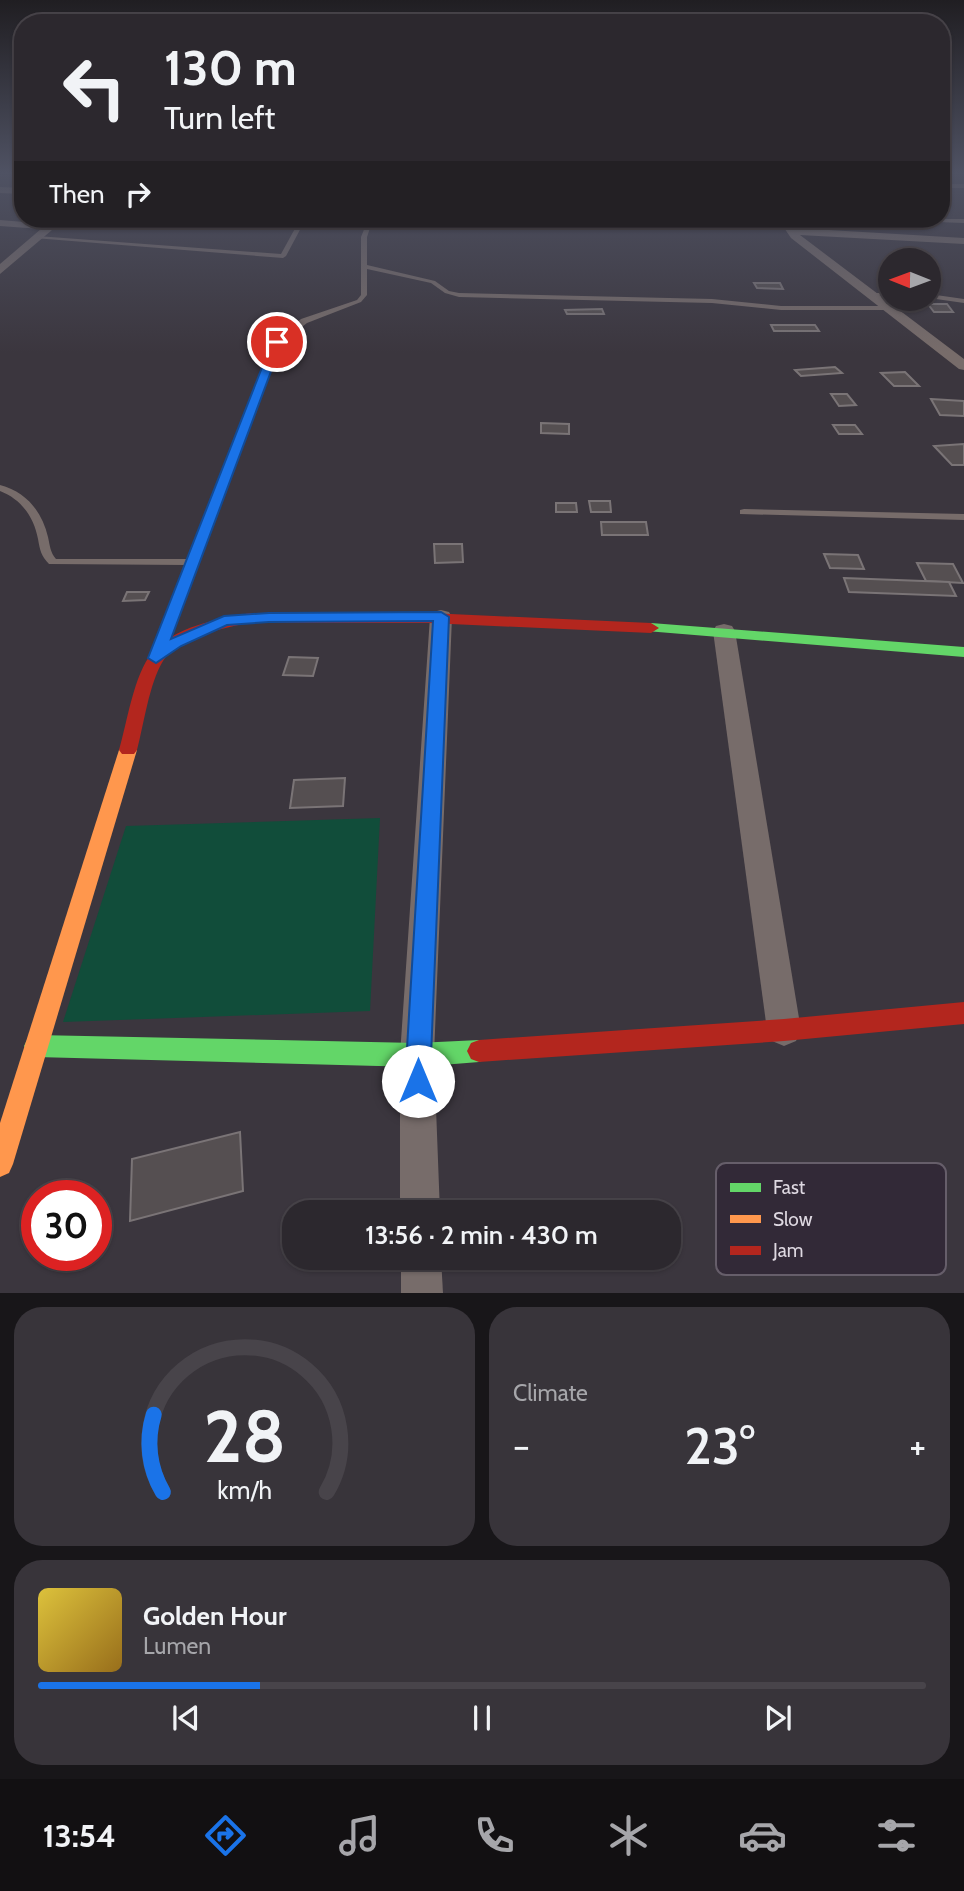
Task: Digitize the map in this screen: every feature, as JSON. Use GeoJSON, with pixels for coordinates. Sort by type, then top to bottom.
{"type":"FeatureCollection","features":[{"type":"Feature","properties":{"kind":"street"},"geometry":{"type":"LineString","coordinates":[[3,265],[44,232]]}},
{"type":"Feature","properties":{"kind":"street"},"geometry":{"type":"LineString","coordinates":[[793,232],[878,296]]}},
{"type":"Feature","properties":{"kind":"street"},"geometry":{"type":"LineString","coordinates":[[814,232],[964,241]]}},
{"type":"Feature","properties":{"kind":"street"},"geometry":{"type":"LineString","coordinates":[[903,312],[964,366]]}},
{"type":"Feature","properties":{"kind":"street"},"geometry":{"type":"LineString","coordinates":[[420,1200],[417,1055],[441,617]]}},
{"type":"Feature","properties":{"kind":"street"},"geometry":{"type":"LineString","coordinates":[[0,1164],[156,658],[175,643],[224,621],[269,618],[441,617],[724,631],[964,652]]}},
{"type":"Feature","properties":{"kind":"street"},"geometry":{"type":"LineString","coordinates":[[724,631],[784,1030]]}},
{"type":"Feature","properties":{"kind":"street"},"geometry":{"type":"LineString","coordinates":[[36,1046],[417,1055],[784,1030],[964,1013]]}},
{"type":"Feature","properties":{"kind":"street"},"geometry":{"type":"LineString","coordinates":[[421,1270],[422,1293]]}},
{"type":"Feature","properties":{"kind":"lane"},"geometry":{"type":"LineString","coordinates":[[37,238],[283,256],[296,232]]}},
{"type":"Feature","properties":{"kind":"lane"},"geometry":{"type":"LineString","coordinates":[[156,658],[277,342],[304,321],[359,301],[365,295],[366,232]]}},
{"type":"Feature","properties":{"kind":"lane"},"geometry":{"type":"LineString","coordinates":[[364,266],[433,282],[447,292],[459,295],[712,301],[781,308],[878,302]]}},
{"type":"Feature","properties":{"kind":"lane"},"geometry":{"type":"LineString","coordinates":[[942,298],[964,301]]}},
{"type":"Feature","properties":{"kind":"lane"},"geometry":{"type":"LineString","coordinates":[[0,488],[18,494],[26,501],[42,536],[45,553],[53,562],[192,562]]}},
{"type":"Feature","properties":{"kind":"lane"},"geometry":{"type":"LineString","coordinates":[[744,512],[964,517]]}},
{"type":"Feature","properties":{"kind":"green space"},"geometry":{"type":"Polygon","coordinates":[[[380,818],[370,1011],[63,1022],[126,826],[380,818]]]}},
{"type":"Feature","properties":{"kind":"building"},"geometry":{"type":"Polygon","coordinates":[[[754,283],[780,283],[783,289],[757,288],[754,283]]]}},
{"type":"Feature","properties":{"kind":"building"},"geometry":{"type":"Polygon","coordinates":[[[942,304],[947,304],[953,312],[942,312],[942,304]]]}},
{"type":"Feature","properties":{"kind":"building"},"geometry":{"type":"Polygon","coordinates":[[[602,309],[604,314],[567,314],[565,310],[602,309]]]}},
{"type":"Feature","properties":{"kind":"building"},"geometry":{"type":"Polygon","coordinates":[[[771,325],[815,325],[819,331],[774,331],[771,325]]]}},
{"type":"Feature","properties":{"kind":"building"},"geometry":{"type":"Polygon","coordinates":[[[835,367],[842,373],[801,376],[795,370],[835,367]]]}},
{"type":"Feature","properties":{"kind":"building"},"geometry":{"type":"Polygon","coordinates":[[[905,372],[919,386],[894,386],[881,373],[905,372]]]}},
{"type":"Feature","properties":{"kind":"building"},"geometry":{"type":"Polygon","coordinates":[[[831,394],[847,394],[856,405],[839,406],[831,394]]]}},
{"type":"Feature","properties":{"kind":"building"},"geometry":{"type":"Polygon","coordinates":[[[931,399],[964,401],[964,416],[940,415],[931,399]]]}},
{"type":"Feature","properties":{"kind":"building"},"geometry":{"type":"Polygon","coordinates":[[[541,423],[569,424],[569,434],[541,433],[541,423]]]}},
{"type":"Feature","properties":{"kind":"building"},"geometry":{"type":"Polygon","coordinates":[[[833,425],[855,425],[862,434],[839,434],[833,425]]]}},
{"type":"Feature","properties":{"kind":"building"},"geometry":{"type":"Polygon","coordinates":[[[964,444],[964,465],[952,465],[934,446],[964,444]]]}},
{"type":"Feature","properties":{"kind":"building"},"geometry":{"type":"Polygon","coordinates":[[[589,501],[610,501],[611,512],[591,512],[589,501]]]}},
{"type":"Feature","properties":{"kind":"building"},"geometry":{"type":"Polygon","coordinates":[[[556,503],[576,503],[577,512],[556,512],[556,503]]]}},
{"type":"Feature","properties":{"kind":"building"},"geometry":{"type":"Polygon","coordinates":[[[601,522],[646,522],[648,535],[602,535],[601,522]]]}},
{"type":"Feature","properties":{"kind":"building"},"geometry":{"type":"Polygon","coordinates":[[[434,544],[462,544],[463,562],[435,563],[434,544]]]}},
{"type":"Feature","properties":{"kind":"building"},"geometry":{"type":"Polygon","coordinates":[[[824,554],[858,555],[864,569],[830,568],[824,554]]]}},
{"type":"Feature","properties":{"kind":"building"},"geometry":{"type":"Polygon","coordinates":[[[917,563],[953,564],[963,583],[926,581],[917,563]]]}},
{"type":"Feature","properties":{"kind":"building"},"geometry":{"type":"Polygon","coordinates":[[[844,578],[949,582],[956,596],[849,592],[844,578]]]}},
{"type":"Feature","properties":{"kind":"building"},"geometry":{"type":"Polygon","coordinates":[[[127,592],[149,592],[145,600],[123,601],[127,592]]]}},
{"type":"Feature","properties":{"kind":"building"},"geometry":{"type":"Polygon","coordinates":[[[289,657],[318,658],[313,676],[283,675],[289,657]]]}},
{"type":"Feature","properties":{"kind":"building"},"geometry":{"type":"Polygon","coordinates":[[[345,778],[343,806],[290,808],[294,780],[345,778]]]}},
{"type":"Feature","properties":{"kind":"building"},"geometry":{"type":"Polygon","coordinates":[[[240,1132],[243,1191],[130,1221],[132,1159],[240,1132]]]}},
{"type":"Feature","properties":{"kind":"traffic: fast"},"geometry":{"type":"LineString","coordinates":[[651,628],[964,652]]}},
{"type":"Feature","properties":{"kind":"traffic: fast"},"geometry":{"type":"LineString","coordinates":[[36,1046],[417,1055],[479,1051]]}},
{"type":"Feature","properties":{"kind":"traffic: slow"},"geometry":{"type":"LineString","coordinates":[[0,1164],[128,750]]}},
{"type":"Feature","properties":{"kind":"traffic: jam"},"geometry":{"type":"LineString","coordinates":[[128,750],[157,657],[187,636],[227,623],[250,618],[429,618],[651,628]]}},
{"type":"Feature","properties":{"kind":"traffic: jam"},"geometry":{"type":"LineString","coordinates":[[479,1051],[784,1030],[964,1013]]}},
{"type":"Feature","properties":{"kind":"route"},"geometry":{"type":"LineString","coordinates":[[277,342],[156,658],[175,643],[224,621],[250,618],[441,617],[418,1027],[418,1081]]}}]}
